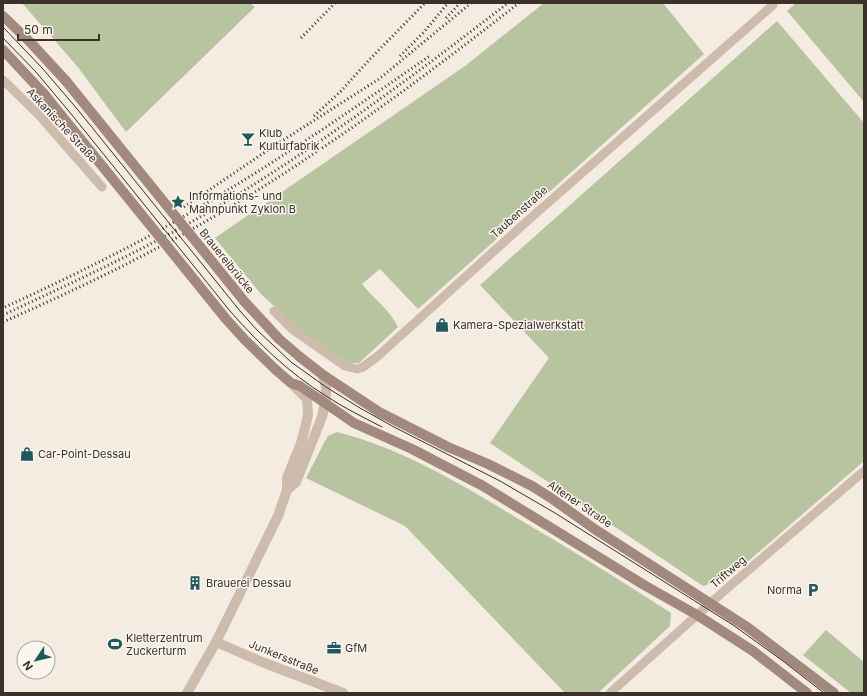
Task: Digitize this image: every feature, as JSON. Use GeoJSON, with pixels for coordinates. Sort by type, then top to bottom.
{"type":"FeatureCollection","features":[{"type":"Feature","properties":{"kind":"main road","name":"Brauereibrücke"},"geometry":{"type":"LineString","coordinates":[[3,16],[31,43],[66,81],[244,301],[279,339],[300,358]]}},
{"type":"Feature","properties":{"kind":"main road","name":"Askanische Straße"},"geometry":{"type":"LineString","coordinates":[[3,50],[44,94],[226,319],[245,340],[276,370],[292,383]]}},
{"type":"Feature","properties":{"kind":"main road","name":"Altener Straße"},"geometry":{"type":"LineString","coordinates":[[300,358],[365,404],[390,418],[448,448],[488,464],[532,486],[568,509],[612,541],[747,627],[834,693]]}},
{"type":"Feature","properties":{"kind":"main road"},"geometry":{"type":"LineString","coordinates":[[292,383],[300,386],[354,423],[412,449],[483,486],[644,585],[697,615],[753,651],[807,693]]}},
{"type":"Feature","properties":{"kind":"street","name":"Taubenstraße"},"geometry":{"type":"LineString","coordinates":[[274,312],[292,329],[345,366],[358,369],[363,367],[378,356],[525,223],[773,5]]}},
{"type":"Feature","properties":{"kind":"street","name":"Askanische Straße"},"geometry":{"type":"LineString","coordinates":[[3,80],[39,115],[102,186]]}},
{"type":"Feature","properties":{"kind":"street"},"geometry":{"type":"LineString","coordinates":[[287,490],[296,482],[320,422],[325,403],[326,387],[323,375]]}},
{"type":"Feature","properties":{"kind":"street"},"geometry":{"type":"LineString","coordinates":[[187,693],[216,642],[278,516],[287,490],[287,478],[301,443],[308,415],[307,399],[292,383]]}},
{"type":"Feature","properties":{"kind":"street","name":"Triftweg"},"geometry":{"type":"LineString","coordinates":[[610,693],[697,615],[864,471]]}},
{"type":"Feature","properties":{"kind":"street","name":"Junkersstraße"},"geometry":{"type":"LineString","coordinates":[[216,642],[262,662],[343,693]]}},
{"type":"Feature","properties":{"kind":"green space"},"geometry":{"type":"Polygon","coordinates":[[[22,3],[250,3],[255,7],[126,132],[77,66],[22,3]]]}},
{"type":"Feature","properties":{"kind":"green space"},"geometry":{"type":"Polygon","coordinates":[[[544,3],[663,3],[704,54],[418,309],[380,269],[362,284],[386,310],[398,327],[359,363],[348,363],[303,333],[261,294],[215,238],[465,66],[544,3]]]}},
{"type":"Feature","properties":{"kind":"green space"},"geometry":{"type":"Polygon","coordinates":[[[796,3],[864,3],[864,102],[787,11],[796,3]]]}},
{"type":"Feature","properties":{"kind":"green space"},"geometry":{"type":"Polygon","coordinates":[[[777,21],[864,123],[864,461],[745,564],[743,560],[715,582],[703,586],[490,443],[549,358],[480,285],[777,21]]]}},
{"type":"Feature","properties":{"kind":"green space"},"geometry":{"type":"Polygon","coordinates":[[[337,432],[384,447],[407,457],[474,492],[576,553],[671,613],[670,626],[598,693],[565,693],[405,526],[306,478],[328,436],[337,432]]]}},
{"type":"Feature","properties":{"kind":"green space"},"geometry":{"type":"Polygon","coordinates":[[[826,630],[864,662],[864,693],[851,693],[803,655],[826,630]]]}},
{"type":"Feature","properties":{"kind":"tram line"},"geometry":{"type":"LineString","coordinates":[[3,27],[43,69],[78,110],[240,311],[257,330],[291,362],[326,387],[360,408],[500,481],[555,513],[733,625],[824,693]]}},
{"type":"Feature","properties":{"kind":"tram line"},"geometry":{"type":"LineString","coordinates":[[3,38],[36,72],[230,311],[252,335],[299,378],[340,404],[382,427]]}},
{"type":"Feature","properties":{"kind":"railway"},"geometry":{"type":"LineString","coordinates":[[301,38],[335,3]]}},
{"type":"Feature","properties":{"kind":"railway"},"geometry":{"type":"LineString","coordinates":[[314,116],[341,91],[425,3]]}},
{"type":"Feature","properties":{"kind":"railway"},"geometry":{"type":"LineString","coordinates":[[400,56],[424,32],[448,3]]}},
{"type":"Feature","properties":{"kind":"railway"},"geometry":{"type":"LineString","coordinates":[[446,18],[460,3]]}},
{"type":"Feature","properties":{"kind":"railway"},"geometry":{"type":"LineString","coordinates":[[184,207],[274,146],[379,79],[471,3]]}},
{"type":"Feature","properties":{"kind":"railway"},"geometry":{"type":"LineString","coordinates":[[3,315],[140,250],[257,183],[366,109],[438,57],[508,3]]}},
{"type":"Feature","properties":{"kind":"railway"},"geometry":{"type":"LineString","coordinates":[[3,322],[129,263],[179,237],[285,173],[365,119],[443,62],[519,3]]}},
{"type":"Feature","properties":{"kind":"railway"},"geometry":{"type":"LineString","coordinates":[[5,307],[72,276],[176,221],[287,153],[431,55]]}},
{"type":"Feature","properties":{"kind":"place","name":"Klub Kulturfabrik"},"geometry":{"type":"Point","coordinates":[248,139]}},
{"type":"Feature","properties":{"kind":"place","name":"Informations- und Mahnpunkt Zyklon B"},"geometry":{"type":"Point","coordinates":[178,202]}},
{"type":"Feature","properties":{"kind":"place","name":"Kamera-Spezialwerkstatt"},"geometry":{"type":"Point","coordinates":[442,325]}},
{"type":"Feature","properties":{"kind":"place","name":"Car-Point-Dessau"},"geometry":{"type":"Point","coordinates":[27,454]}},
{"type":"Feature","properties":{"kind":"place","name":"Brauerei Dessau"},"geometry":{"type":"Point","coordinates":[195,583]}},
{"type":"Feature","properties":{"kind":"place","name":"Norma"},"geometry":{"type":"Point","coordinates":[813,590]}},
{"type":"Feature","properties":{"kind":"place","name":"Kletterzentrum Zuckerturm"},"geometry":{"type":"Point","coordinates":[115,644]}},
{"type":"Feature","properties":{"kind":"place","name":"GfM"},"geometry":{"type":"Point","coordinates":[334,648]}}]}
